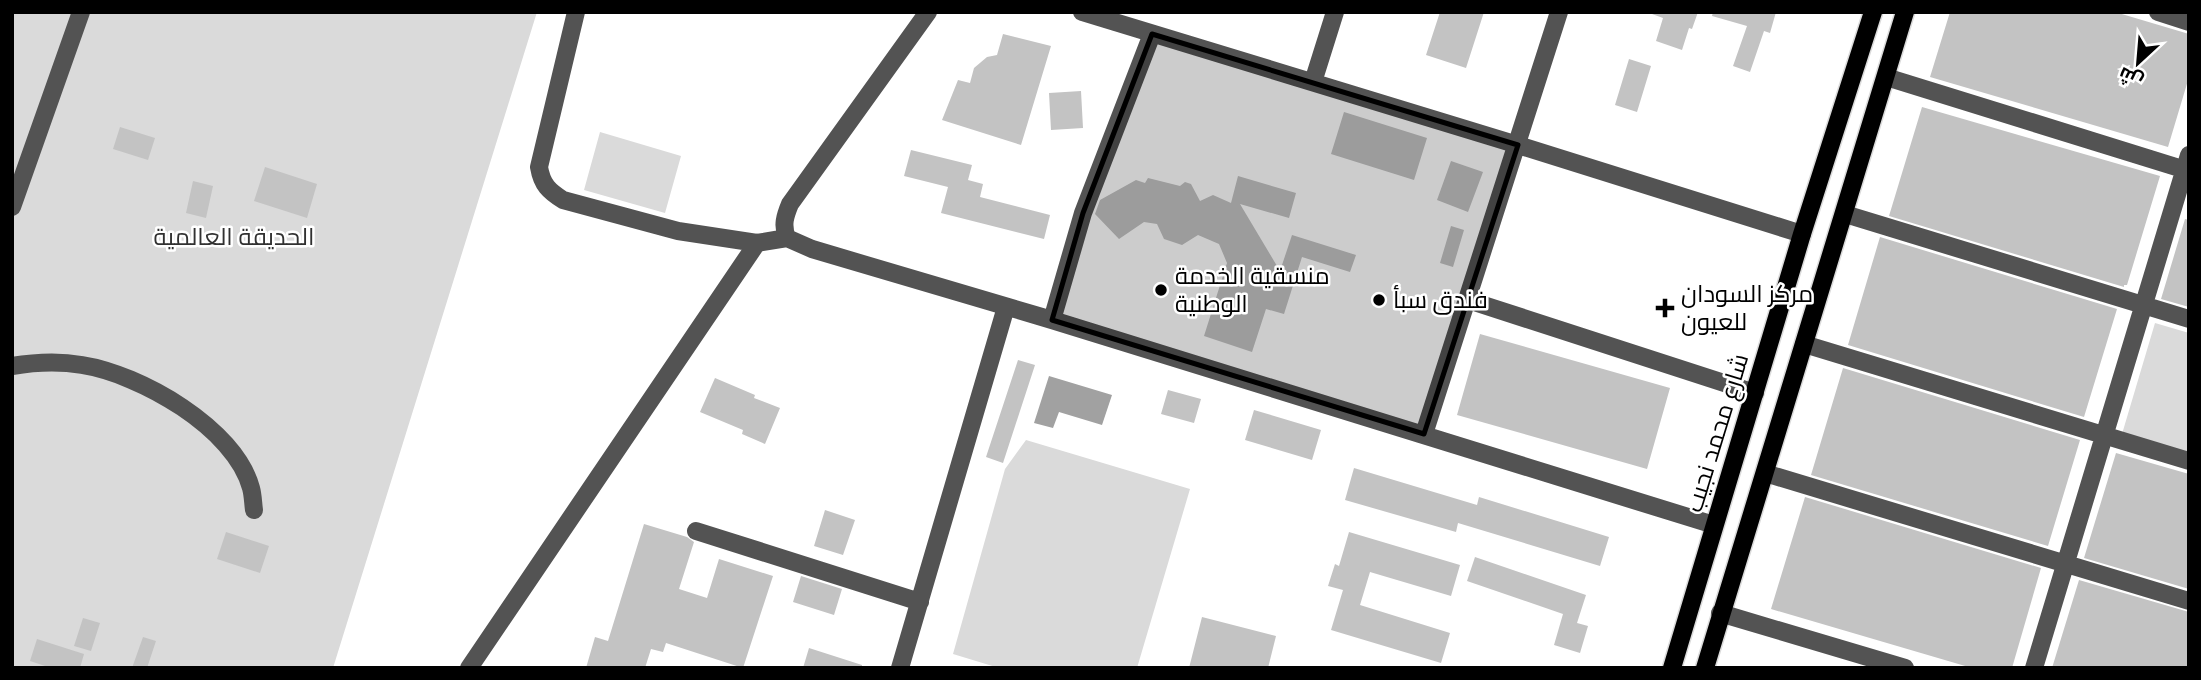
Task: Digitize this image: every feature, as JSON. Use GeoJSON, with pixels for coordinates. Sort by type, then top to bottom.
{"type":"FeatureCollection","features":[{"type":"Feature","properties":{"kind":"main road"},"geometry":{"type":"LineString","coordinates":[[1705,668],[1905,12]]}},
{"type":"Feature","properties":{"kind":"main road","name":"شارع محمد نجيب"},"geometry":{"type":"LineString","coordinates":[[1672,668],[1869,13]]}},
{"type":"Feature","properties":{"kind":"street"},"geometry":{"type":"LineString","coordinates":[[12,207],[81,12]]}},
{"type":"Feature","properties":{"kind":"street"},"geometry":{"type":"LineString","coordinates":[[576,12],[539,167],[541,181],[563,200],[678,231],[757,243],[787,238],[812,249],[1052,320],[1714,525]]}},
{"type":"Feature","properties":{"kind":"street"},"geometry":{"type":"LineString","coordinates":[[787,238],[784,219],[790,204],[929,12]]}},
{"type":"Feature","properties":{"kind":"street"},"geometry":{"type":"LineString","coordinates":[[1082,12],[1802,234]]}},
{"type":"Feature","properties":{"kind":"street"},"geometry":{"type":"LineString","coordinates":[[1313,82],[1335,12]]}},
{"type":"Feature","properties":{"kind":"street"},"geometry":{"type":"LineString","coordinates":[[1423,435],[1559,12]]}},
{"type":"Feature","properties":{"kind":"street"},"geometry":{"type":"LineString","coordinates":[[2158,12],[2189,22]]}},
{"type":"Feature","properties":{"kind":"street"},"geometry":{"type":"LineString","coordinates":[[1052,320],[1083,214],[1152,34]]}},
{"type":"Feature","properties":{"kind":"street"},"geometry":{"type":"LineString","coordinates":[[1886,77],[2187,165],[2034,668]]}},
{"type":"Feature","properties":{"kind":"street"},"geometry":{"type":"LineString","coordinates":[[1844,214],[2189,318]]}},
{"type":"Feature","properties":{"kind":"street"},"geometry":{"type":"LineString","coordinates":[[469,668],[757,243]]}},
{"type":"Feature","properties":{"kind":"street"},"geometry":{"type":"LineString","coordinates":[[1468,300],[1755,393]]}},
{"type":"Feature","properties":{"kind":"street"},"geometry":{"type":"LineString","coordinates":[[901,668],[1006,307]]}},
{"type":"Feature","properties":{"kind":"street"},"geometry":{"type":"LineString","coordinates":[[1804,344],[2189,461]]}},
{"type":"Feature","properties":{"kind":"street"},"geometry":{"type":"LineString","coordinates":[[12,366],[59,362],[86,365],[134,380],[166,395],[201,421],[224,444],[251,487],[254,510]]}},
{"type":"Feature","properties":{"kind":"street"},"geometry":{"type":"LineString","coordinates":[[1765,473],[2189,600]]}},
{"type":"Feature","properties":{"kind":"street"},"geometry":{"type":"LineString","coordinates":[[696,531],[920,602]]}},
{"type":"Feature","properties":{"kind":"street"},"geometry":{"type":"LineString","coordinates":[[1720,613],[1905,668]]}},
{"type":"Feature","properties":{"kind":"highlighted area"},"geometry":{"type":"Polygon","coordinates":[[[1152,34],[1518,145],[1424,434],[1052,320],[1083,213],[1152,34]]]}},
{"type":"Feature","properties":{"kind":"green space","name":"الحديقة العالمية"},"geometry":{"type":"Polygon","coordinates":[[[12,12],[537,12],[333,668],[12,668],[12,12]]]}},
{"type":"Feature","properties":{"kind":"green space"},"geometry":{"type":"Polygon","coordinates":[[[600,132],[681,156],[665,213],[584,190],[600,132]]]}},
{"type":"Feature","properties":{"kind":"green space"},"geometry":{"type":"Polygon","coordinates":[[[2155,323],[2189,333],[2189,453],[2122,434],[2155,323]]]}},
{"type":"Feature","properties":{"kind":"green space"},"geometry":{"type":"Polygon","coordinates":[[[1026,440],[1190,489],[1137,668],[999,668],[953,654],[1005,469],[1026,440]]]}},
{"type":"Feature","properties":{"kind":"shaded area"},"geometry":{"type":"Polygon","coordinates":[[[1049,376],[1112,395],[1102,425],[1059,412],[1053,428],[1034,423],[1049,376]]]}},
{"type":"Feature","properties":{"kind":"building"},"geometry":{"type":"Polygon","coordinates":[[[1440,12],[1484,12],[1466,68],[1426,55],[1440,12]]]}},
{"type":"Feature","properties":{"kind":"building"},"geometry":{"type":"Polygon","coordinates":[[[1652,12],[1698,12],[1682,50],[1656,41],[1663,18],[1652,12]]]}},
{"type":"Feature","properties":{"kind":"building"},"geometry":{"type":"Polygon","coordinates":[[[1713,12],[1776,12],[1770,33],[1764,31],[1750,72],[1733,66],[1747,26],[1712,16],[1713,12]]]}},
{"type":"Feature","properties":{"kind":"building"},"geometry":{"type":"Polygon","coordinates":[[[1950,12],[2115,12],[2189,34],[2189,77],[2168,147],[1930,77],[1950,12]]]}},
{"type":"Feature","properties":{"kind":"building"},"geometry":{"type":"Polygon","coordinates":[[[1003,34],[1051,46],[1021,145],[942,120],[958,80],[970,83],[974,68],[987,57],[997,55],[1003,34]]]}},
{"type":"Feature","properties":{"kind":"building"},"geometry":{"type":"Polygon","coordinates":[[[1629,59],[1651,66],[1637,112],[1615,105],[1629,59]]]}},
{"type":"Feature","properties":{"kind":"building"},"geometry":{"type":"Polygon","coordinates":[[[1081,91],[1083,128],[1051,130],[1049,93],[1081,91]]]}},
{"type":"Feature","properties":{"kind":"building"},"geometry":{"type":"Polygon","coordinates":[[[1922,107],[2160,176],[2127,285],[2124,287],[1889,216],[1922,107]]]}},
{"type":"Feature","properties":{"kind":"building"},"geometry":{"type":"Polygon","coordinates":[[[1344,112],[1427,138],[1414,180],[1331,154],[1344,112]]]}},
{"type":"Feature","properties":{"kind":"building"},"geometry":{"type":"Polygon","coordinates":[[[120,127],[155,138],[148,160],[113,149],[120,127]]]}},
{"type":"Feature","properties":{"kind":"building"},"geometry":{"type":"Polygon","coordinates":[[[911,150],[972,165],[968,180],[983,184],[980,197],[1050,215],[1044,239],[941,213],[948,187],[904,176],[911,150]]]}},
{"type":"Feature","properties":{"kind":"building"},"geometry":{"type":"Polygon","coordinates":[[[1451,161],[1483,172],[1468,212],[1437,200],[1451,161]]]}},
{"type":"Feature","properties":{"kind":"building"},"geometry":{"type":"Polygon","coordinates":[[[265,167],[317,184],[307,218],[254,201],[265,167]]]}},
{"type":"Feature","properties":{"kind":"building"},"geometry":{"type":"Polygon","coordinates":[[[1238,176],[1296,193],[1289,218],[1240,204],[1280,271],[1292,235],[1356,255],[1350,272],[1302,257],[1284,314],[1266,309],[1252,352],[1204,336],[1227,263],[1219,244],[1198,235],[1182,245],[1164,239],[1157,224],[1144,222],[1119,239],[1095,214],[1100,200],[1136,180],[1145,183],[1148,178],[1180,186],[1185,182],[1191,184],[1200,201],[1213,195],[1231,203],[1238,176]]]}},
{"type":"Feature","properties":{"kind":"building"},"geometry":{"type":"Polygon","coordinates":[[[193,181],[213,186],[206,218],[186,213],[193,181]]]}},
{"type":"Feature","properties":{"kind":"building"},"geometry":{"type":"Polygon","coordinates":[[[2185,219],[2189,220],[2189,307],[2161,299],[2185,219]]]}},
{"type":"Feature","properties":{"kind":"building"},"geometry":{"type":"Polygon","coordinates":[[[1451,226],[1464,230],[1453,267],[1440,263],[1451,226]]]}},
{"type":"Feature","properties":{"kind":"building"},"geometry":{"type":"Polygon","coordinates":[[[1880,237],[2117,309],[2084,417],[1848,345],[1880,237]]]}},
{"type":"Feature","properties":{"kind":"building"},"geometry":{"type":"Polygon","coordinates":[[[1480,334],[1670,388],[1647,469],[1457,415],[1480,334]]]}},
{"type":"Feature","properties":{"kind":"building"},"geometry":{"type":"Polygon","coordinates":[[[1018,360],[1035,365],[1003,463],[986,457],[1018,360]]]}},
{"type":"Feature","properties":{"kind":"building"},"geometry":{"type":"Polygon","coordinates":[[[1843,368],[2080,440],[2048,546],[1811,475],[1843,368]]]}},
{"type":"Feature","properties":{"kind":"building"},"geometry":{"type":"Polygon","coordinates":[[[715,378],[780,408],[765,444],[742,434],[743,430],[700,412],[715,378]]]}},
{"type":"Feature","properties":{"kind":"building"},"geometry":{"type":"Polygon","coordinates":[[[1168,390],[1201,399],[1194,423],[1161,414],[1168,390]]]}},
{"type":"Feature","properties":{"kind":"building"},"geometry":{"type":"Polygon","coordinates":[[[1254,410],[1321,430],[1312,460],[1245,440],[1254,410]]]}},
{"type":"Feature","properties":{"kind":"building"},"geometry":{"type":"Polygon","coordinates":[[[2116,453],[2189,474],[2189,589],[2084,558],[2116,453]]]}},
{"type":"Feature","properties":{"kind":"building"},"geometry":{"type":"Polygon","coordinates":[[[1354,468],[1477,505],[1479,497],[1609,537],[1600,566],[1458,523],[1456,532],[1345,500],[1354,468]]]}},
{"type":"Feature","properties":{"kind":"building"},"geometry":{"type":"Polygon","coordinates":[[[1805,497],[2041,568],[2012,668],[1972,668],[1771,609],[1805,497]]]}},
{"type":"Feature","properties":{"kind":"building"},"geometry":{"type":"Polygon","coordinates":[[[825,510],[855,520],[843,555],[814,546],[825,510]]]}},
{"type":"Feature","properties":{"kind":"building"},"geometry":{"type":"Polygon","coordinates":[[[644,524],[687,537],[694,542],[679,589],[707,598],[719,559],[773,576],[743,668],[666,643],[663,652],[651,649],[645,668],[586,668],[595,637],[608,641],[644,524]]]}},
{"type":"Feature","properties":{"kind":"building"},"geometry":{"type":"Polygon","coordinates":[[[226,532],[269,546],[260,573],[217,559],[226,532]]]}},
{"type":"Feature","properties":{"kind":"building"},"geometry":{"type":"Polygon","coordinates":[[[1349,532],[1460,565],[1451,596],[1370,572],[1360,605],[1450,633],[1441,663],[1331,630],[1343,590],[1328,586],[1335,564],[1339,566],[1349,532]]]}},
{"type":"Feature","properties":{"kind":"building"},"geometry":{"type":"Polygon","coordinates":[[[1475,557],[1586,595],[1577,623],[1588,626],[1580,653],[1554,645],[1563,614],[1467,581],[1475,557]]]}},
{"type":"Feature","properties":{"kind":"building"},"geometry":{"type":"Polygon","coordinates":[[[801,576],[842,589],[834,615],[793,602],[801,576]]]}},
{"type":"Feature","properties":{"kind":"building"},"geometry":{"type":"Polygon","coordinates":[[[2079,580],[2189,612],[2189,668],[2052,668],[2079,580]]]}},
{"type":"Feature","properties":{"kind":"building"},"geometry":{"type":"Polygon","coordinates":[[[1202,617],[1276,636],[1268,668],[1189,668],[1202,617]]]}},
{"type":"Feature","properties":{"kind":"building"},"geometry":{"type":"Polygon","coordinates":[[[83,618],[100,623],[91,651],[74,646],[83,618]]]}},
{"type":"Feature","properties":{"kind":"building"},"geometry":{"type":"Polygon","coordinates":[[[143,637],[156,641],[147,668],[132,668],[143,637]]]}},
{"type":"Feature","properties":{"kind":"building"},"geometry":{"type":"Polygon","coordinates":[[[37,639],[84,654],[80,668],[51,668],[30,661],[37,639]]]}},
{"type":"Feature","properties":{"kind":"building"},"geometry":{"type":"Polygon","coordinates":[[[809,648],[862,665],[862,668],[803,668],[809,648]]]}},
{"type":"Feature","properties":{"kind":"place","name":"منسقية الخدمة الوطنية"},"geometry":{"type":"Point","coordinates":[1161,290]}},
{"type":"Feature","properties":{"kind":"place","name":"فندق سبأ"},"geometry":{"type":"Point","coordinates":[1379,300]}},
{"type":"Feature","properties":{"kind":"place","name":"مركز السودان للعيون"},"geometry":{"type":"Point","coordinates":[1665,308]}}]}
